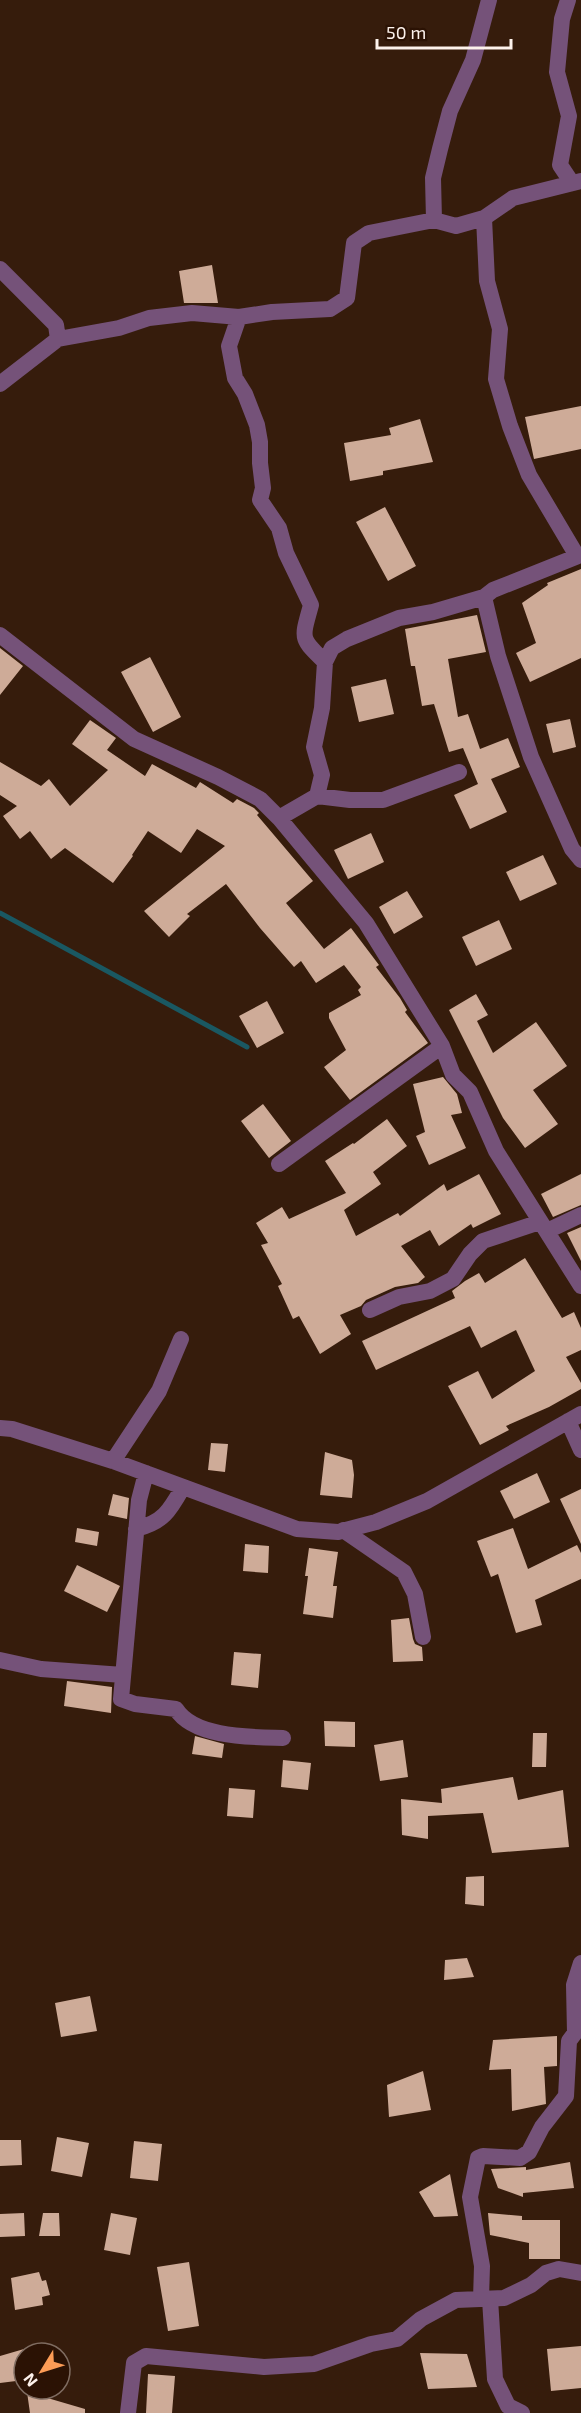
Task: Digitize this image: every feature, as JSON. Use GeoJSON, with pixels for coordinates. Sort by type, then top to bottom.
{"type":"FeatureCollection","features":[{"type":"Feature","properties":{"kind":"street"},"geometry":{"type":"LineString","coordinates":[[434,220],[433,178],[440,149],[450,111],[473,60],[489,0]]}},
{"type":"Feature","properties":{"kind":"street"},"geometry":{"type":"LineString","coordinates":[[0,384],[58,339],[119,328],[149,318],[192,313],[239,318],[272,312],[330,309],[346,298],[354,243],[369,233],[434,220],[456,226],[484,218],[513,198],[576,182],[560,165],[569,116],[557,72],[562,19],[568,0]]}},
{"type":"Feature","properties":{"kind":"street"},"geometry":{"type":"LineString","coordinates":[[317,796],[322,775],[314,747],[322,708],[325,662],[332,648],[372,628],[399,618],[433,612],[484,597],[493,590],[579,556],[530,476],[510,426],[496,379],[500,329],[487,281],[484,218]]}},
{"type":"Feature","properties":{"kind":"street"},"geometry":{"type":"LineString","coordinates":[[0,269],[56,325],[58,339]]}},
{"type":"Feature","properties":{"kind":"street"},"geometry":{"type":"LineString","coordinates":[[239,318],[229,346],[235,378],[245,394],[257,425],[263,488],[260,500],[279,528],[286,553],[311,605],[304,632],[307,644],[325,662]]}},
{"type":"Feature","properties":{"kind":"street"},"geometry":{"type":"LineString","coordinates":[[484,597],[498,656],[531,757],[572,849],[581,861]]}},
{"type":"Feature","properties":{"kind":"street"},"geometry":{"type":"LineString","coordinates":[[0,635],[134,739],[218,777],[260,799],[279,818],[366,923],[442,1046],[453,1075],[470,1092],[496,1150],[581,1286]]}},
{"type":"Feature","properties":{"kind":"street"},"geometry":{"type":"LineString","coordinates":[[279,818],[317,796],[350,800],[383,800],[459,772]]}},
{"type":"Feature","properties":{"kind":"street"},"geometry":{"type":"LineString","coordinates":[[279,1164],[442,1046]]}},
{"type":"Feature","properties":{"kind":"street"},"geometry":{"type":"LineString","coordinates":[[370,1310],[399,1297],[430,1291],[453,1279],[470,1254],[483,1241],[581,1215]]}},
{"type":"Feature","properties":{"kind":"street"},"geometry":{"type":"LineString","coordinates":[[113,1461],[159,1391],[181,1339]]}},
{"type":"Feature","properties":{"kind":"street"},"geometry":{"type":"LineString","coordinates":[[0,1428],[12,1429],[113,1461],[297,1529],[338,1532],[376,1522],[427,1501],[575,1418],[581,1450]]}},
{"type":"Feature","properties":{"kind":"street"},"geometry":{"type":"LineString","coordinates":[[146,1473],[139,1500],[121,1699],[135,1704],[176,1709],[182,1719],[207,1731],[252,1737],[283,1738]]}},
{"type":"Feature","properties":{"kind":"street"},"geometry":{"type":"LineString","coordinates":[[136,1529],[150,1526],[168,1513],[183,1487]]}},
{"type":"Feature","properties":{"kind":"street"},"geometry":{"type":"LineString","coordinates":[[344,1530],[404,1572],[415,1594],[423,1637]]}},
{"type":"Feature","properties":{"kind":"street"},"geometry":{"type":"LineString","coordinates":[[0,1660],[41,1670],[123,1675]]}},
{"type":"Feature","properties":{"kind":"street"},"geometry":{"type":"LineString","coordinates":[[517,2412],[508,2406],[495,2379],[482,2266],[470,2198],[478,2158],[483,2156],[520,2158],[530,2152],[542,2127],[566,2096],[569,2041],[575,2033],[574,1986],[581,1963]]}},
{"type":"Feature","properties":{"kind":"street"},"geometry":{"type":"LineString","coordinates":[[128,2413],[134,2363],[146,2356],[264,2367],[314,2364],[371,2344],[397,2339],[421,2319],[456,2300],[504,2298],[531,2285],[546,2272],[559,2269],[581,2273]]}},
{"type":"Feature","properties":{"kind":"building"},"geometry":{"type":"Polygon","coordinates":[[[212,265],[218,303],[184,303],[179,271],[212,265]]]}},
{"type":"Feature","properties":{"kind":"building"},"geometry":{"type":"Polygon","coordinates":[[[581,406],[581,449],[534,459],[525,417],[581,406]]]}},
{"type":"Feature","properties":{"kind":"building"},"geometry":{"type":"Polygon","coordinates":[[[420,419],[433,462],[383,471],[383,475],[350,481],[344,443],[391,435],[389,428],[420,419]]]}},
{"type":"Feature","properties":{"kind":"building"},"geometry":{"type":"Polygon","coordinates":[[[385,507],[416,566],[388,581],[356,522],[385,507]]]}},
{"type":"Feature","properties":{"kind":"building"},"geometry":{"type":"Polygon","coordinates":[[[581,569],[581,658],[530,682],[516,653],[536,643],[522,603],[548,585],[547,583],[581,569]]]}},
{"type":"Feature","properties":{"kind":"building"},"geometry":{"type":"Polygon","coordinates":[[[477,615],[486,652],[448,659],[458,717],[468,714],[480,749],[508,738],[520,767],[491,779],[507,812],[470,829],[454,795],[478,784],[463,748],[449,752],[434,704],[422,706],[415,666],[411,666],[405,629],[477,615]]]}},
{"type":"Feature","properties":{"kind":"building"},"geometry":{"type":"Polygon","coordinates":[[[0,648],[23,666],[0,695],[0,648]]]}},
{"type":"Feature","properties":{"kind":"building"},"geometry":{"type":"Polygon","coordinates":[[[150,657],[181,717],[153,732],[121,672],[150,657]]]}},
{"type":"Feature","properties":{"kind":"building"},"geometry":{"type":"Polygon","coordinates":[[[386,679],[394,714],[359,722],[351,687],[386,679]]]}},
{"type":"Feature","properties":{"kind":"building"},"geometry":{"type":"Polygon","coordinates":[[[570,719],[576,747],[553,753],[546,724],[570,719]]]}},
{"type":"Feature","properties":{"kind":"building"},"geometry":{"type":"Polygon","coordinates":[[[90,720],[116,738],[107,750],[145,776],[152,764],[196,788],[200,782],[233,803],[237,799],[254,808],[259,813],[257,815],[313,881],[286,903],[324,949],[351,928],[379,965],[376,967],[400,998],[407,1010],[405,1012],[428,1043],[350,1100],[324,1067],[346,1050],[329,1018],[329,1013],[361,995],[358,990],[361,987],[344,965],[316,983],[301,961],[294,967],[226,884],[187,914],[190,916],[169,937],[144,911],[225,846],[197,829],[181,853],[148,831],[113,883],[65,848],[51,859],[30,831],[20,839],[3,816],[17,806],[0,795],[0,762],[41,786],[49,779],[70,806],[108,770],[72,744],[90,720]]]}},
{"type":"Feature","properties":{"kind":"building"},"geometry":{"type":"Polygon","coordinates":[[[371,833],[384,862],[348,879],[334,850],[371,833]]]}},
{"type":"Feature","properties":{"kind":"building"},"geometry":{"type":"Polygon","coordinates":[[[543,855],[557,884],[520,901],[506,872],[543,855]]]}},
{"type":"Feature","properties":{"kind":"building"},"geometry":{"type":"Polygon","coordinates":[[[407,891],[423,917],[394,934],[379,907],[407,891]]]}},
{"type":"Feature","properties":{"kind":"building"},"geometry":{"type":"Polygon","coordinates":[[[499,920],[512,949],[476,966],[462,937],[499,920]]]}},
{"type":"Feature","properties":{"kind":"building"},"geometry":{"type":"Polygon","coordinates":[[[476,994],[488,1015],[477,1021],[493,1053],[536,1022],[567,1066],[533,1090],[558,1124],[525,1148],[503,1118],[449,1010],[476,994]]]}},
{"type":"Feature","properties":{"kind":"building"},"geometry":{"type":"Polygon","coordinates":[[[267,1001],[284,1033],[257,1048],[239,1016],[267,1001]]]}},
{"type":"Feature","properties":{"kind":"building"},"geometry":{"type":"Polygon","coordinates":[[[443,1077],[457,1094],[462,1113],[451,1115],[466,1148],[429,1165],[416,1136],[425,1132],[413,1084],[443,1077]]]}},
{"type":"Feature","properties":{"kind":"building"},"geometry":{"type":"Polygon","coordinates":[[[263,1104],[291,1141],[269,1158],[241,1121],[263,1104]]]}},
{"type":"Feature","properties":{"kind":"building"},"geometry":{"type":"Polygon","coordinates":[[[387,1119],[407,1146],[373,1172],[381,1184],[344,1210],[356,1236],[398,1213],[400,1216],[444,1184],[447,1191],[479,1174],[501,1214],[473,1228],[471,1224],[439,1246],[430,1230],[401,1246],[425,1277],[418,1283],[395,1287],[340,1315],[351,1334],[320,1354],[299,1316],[293,1319],[278,1286],[282,1284],[261,1245],[268,1243],[256,1223],[282,1207],[289,1219],[346,1193],[325,1161],[354,1144],[387,1119]]]}},
{"type":"Feature","properties":{"kind":"building"},"geometry":{"type":"Polygon","coordinates":[[[581,1174],[581,1205],[553,1217],[541,1194],[581,1174]]]}},
{"type":"Feature","properties":{"kind":"building"},"geometry":{"type":"Polygon","coordinates":[[[581,1227],[581,1261],[567,1233],[581,1227]]]}},
{"type":"Feature","properties":{"kind":"building"},"geometry":{"type":"Polygon","coordinates":[[[525,1258],[562,1318],[574,1312],[581,1328],[581,1350],[566,1357],[581,1383],[581,1389],[549,1407],[506,1426],[509,1430],[480,1445],[448,1386],[478,1371],[492,1399],[535,1371],[516,1330],[481,1348],[470,1326],[376,1370],[362,1341],[455,1298],[452,1291],[479,1273],[485,1283],[525,1258]]]}},
{"type":"Feature","properties":{"kind":"building"},"geometry":{"type":"Polygon","coordinates":[[[211,1443],[228,1444],[225,1472],[208,1470],[211,1443]]]}},
{"type":"Feature","properties":{"kind":"building"},"geometry":{"type":"Polygon","coordinates":[[[325,1452],[352,1460],[354,1475],[352,1498],[320,1495],[325,1452]]]}},
{"type":"Feature","properties":{"kind":"building"},"geometry":{"type":"Polygon","coordinates":[[[537,1473],[550,1502],[514,1519],[500,1491],[537,1473]]]}},
{"type":"Feature","properties":{"kind":"building"},"geometry":{"type":"Polygon","coordinates":[[[581,1489],[581,1544],[560,1499],[581,1489]]]}},
{"type":"Feature","properties":{"kind":"building"},"geometry":{"type":"Polygon","coordinates":[[[113,1494],[129,1498],[127,1519],[108,1515],[113,1494]]]}},
{"type":"Feature","properties":{"kind":"building"},"geometry":{"type":"Polygon","coordinates":[[[77,1528],[99,1532],[97,1546],[75,1542],[77,1528]]]}},
{"type":"Feature","properties":{"kind":"building"},"geometry":{"type":"Polygon","coordinates":[[[513,1528],[528,1569],[577,1545],[581,1553],[581,1579],[535,1600],[542,1625],[516,1633],[498,1574],[491,1577],[477,1541],[513,1528]]]}},
{"type":"Feature","properties":{"kind":"building"},"geometry":{"type":"Polygon","coordinates":[[[245,1544],[269,1546],[268,1573],[243,1571],[245,1544]]]}},
{"type":"Feature","properties":{"kind":"building"},"geometry":{"type":"Polygon","coordinates":[[[309,1548],[338,1552],[333,1586],[337,1586],[333,1618],[303,1614],[309,1548]]]}},
{"type":"Feature","properties":{"kind":"building"},"geometry":{"type":"Polygon","coordinates":[[[77,1565],[120,1586],[107,1612],[64,1591],[77,1565]]]}},
{"type":"Feature","properties":{"kind":"building"},"geometry":{"type":"Polygon","coordinates":[[[409,1618],[415,1644],[422,1647],[423,1661],[393,1662],[391,1620],[409,1618]]]}},
{"type":"Feature","properties":{"kind":"building"},"geometry":{"type":"Polygon","coordinates":[[[234,1652],[261,1654],[258,1688],[231,1685],[234,1652]]]}},
{"type":"Feature","properties":{"kind":"building"},"geometry":{"type":"Polygon","coordinates":[[[67,1681],[112,1687],[111,1713],[64,1706],[67,1681]]]}},
{"type":"Feature","properties":{"kind":"building"},"geometry":{"type":"Polygon","coordinates":[[[324,1721],[355,1722],[355,1747],[325,1746],[324,1721]]]}},
{"type":"Feature","properties":{"kind":"building"},"geometry":{"type":"Polygon","coordinates":[[[533,1733],[547,1733],[546,1767],[532,1767],[533,1733]]]}},
{"type":"Feature","properties":{"kind":"building"},"geometry":{"type":"Polygon","coordinates":[[[195,1736],[224,1744],[222,1758],[192,1754],[195,1736]]]}},
{"type":"Feature","properties":{"kind":"building"},"geometry":{"type":"Polygon","coordinates":[[[403,1740],[408,1777],[380,1781],[374,1745],[403,1740]]]}},
{"type":"Feature","properties":{"kind":"building"},"geometry":{"type":"Polygon","coordinates":[[[283,1760],[311,1763],[308,1790],[281,1787],[283,1760]]]}},
{"type":"Feature","properties":{"kind":"building"},"geometry":{"type":"Polygon","coordinates":[[[513,1777],[518,1800],[563,1790],[569,1847],[492,1853],[483,1813],[428,1816],[428,1839],[402,1835],[401,1799],[442,1803],[441,1789],[513,1777]]]}},
{"type":"Feature","properties":{"kind":"building"},"geometry":{"type":"Polygon","coordinates":[[[229,1788],[255,1790],[253,1818],[227,1816],[229,1788]]]}},
{"type":"Feature","properties":{"kind":"building"},"geometry":{"type":"Polygon","coordinates":[[[484,1876],[484,1906],[465,1904],[466,1877],[484,1876]]]}},
{"type":"Feature","properties":{"kind":"building"},"geometry":{"type":"Polygon","coordinates":[[[467,1958],[474,1977],[444,1980],[445,1960],[467,1958]]]}},
{"type":"Feature","properties":{"kind":"building"},"geometry":{"type":"Polygon","coordinates":[[[90,1996],[97,2031],[61,2037],[55,2003],[90,1996]]]}},
{"type":"Feature","properties":{"kind":"building"},"geometry":{"type":"Polygon","coordinates":[[[557,2036],[557,2066],[544,2067],[546,2104],[512,2111],[511,2069],[489,2070],[493,2040],[557,2036]]]}},
{"type":"Feature","properties":{"kind":"building"},"geometry":{"type":"Polygon","coordinates":[[[423,2071],[431,2110],[389,2117],[387,2085],[423,2071]]]}},
{"type":"Feature","properties":{"kind":"building"},"geometry":{"type":"Polygon","coordinates":[[[57,2137],[89,2143],[82,2177],[51,2171],[57,2137]]]}},
{"type":"Feature","properties":{"kind":"building"},"geometry":{"type":"Polygon","coordinates":[[[0,2140],[21,2140],[22,2165],[0,2166],[0,2140]]]}},
{"type":"Feature","properties":{"kind":"building"},"geometry":{"type":"Polygon","coordinates":[[[134,2141],[162,2144],[158,2181],[130,2178],[134,2141]]]}},
{"type":"Feature","properties":{"kind":"building"},"geometry":{"type":"Polygon","coordinates":[[[570,2162],[574,2188],[523,2193],[523,2197],[498,2188],[491,2169],[526,2167],[526,2170],[570,2162]]]}},
{"type":"Feature","properties":{"kind":"building"},"geometry":{"type":"Polygon","coordinates":[[[450,2174],[458,2216],[434,2217],[419,2192],[450,2174]]]}},
{"type":"Feature","properties":{"kind":"building"},"geometry":{"type":"Polygon","coordinates":[[[24,2213],[25,2236],[0,2237],[0,2214],[24,2213]]]}},
{"type":"Feature","properties":{"kind":"building"},"geometry":{"type":"Polygon","coordinates":[[[43,2213],[59,2213],[60,2236],[39,2236],[43,2213]]]}},
{"type":"Feature","properties":{"kind":"building"},"geometry":{"type":"Polygon","coordinates":[[[111,2213],[137,2218],[130,2255],[104,2250],[111,2213]]]}},
{"type":"Feature","properties":{"kind":"building"},"geometry":{"type":"Polygon","coordinates":[[[488,2213],[522,2216],[522,2220],[560,2220],[560,2259],[529,2259],[529,2243],[490,2235],[488,2213]]]}},
{"type":"Feature","properties":{"kind":"building"},"geometry":{"type":"Polygon","coordinates":[[[189,2262],[199,2326],[168,2331],[157,2267],[189,2262]]]}},
{"type":"Feature","properties":{"kind":"building"},"geometry":{"type":"Polygon","coordinates":[[[39,2272],[42,2281],[46,2280],[50,2295],[42,2297],[43,2305],[15,2310],[11,2278],[39,2272]]]}},
{"type":"Feature","properties":{"kind":"building"},"geometry":{"type":"Polygon","coordinates":[[[581,2346],[581,2388],[551,2391],[547,2349],[581,2346]]]}},
{"type":"Feature","properties":{"kind":"building"},"geometry":{"type":"Polygon","coordinates":[[[12,2352],[12,2382],[0,2383],[0,2356],[12,2352]]]}},
{"type":"Feature","properties":{"kind":"building"},"geometry":{"type":"Polygon","coordinates":[[[420,2353],[467,2354],[477,2387],[428,2389],[420,2353]]]}},
{"type":"Feature","properties":{"kind":"building"},"geometry":{"type":"Polygon","coordinates":[[[148,2374],[175,2376],[172,2413],[146,2413],[148,2374]]]}},
{"type":"Feature","properties":{"kind":"building"},"geometry":{"type":"Polygon","coordinates":[[[28,2401],[58,2401],[85,2409],[85,2413],[30,2413],[28,2401]]]}},
{"type":"Feature","properties":{"kind":"waterway"},"geometry":{"type":"LineString","coordinates":[[0,913],[247,1047]]}}]}
